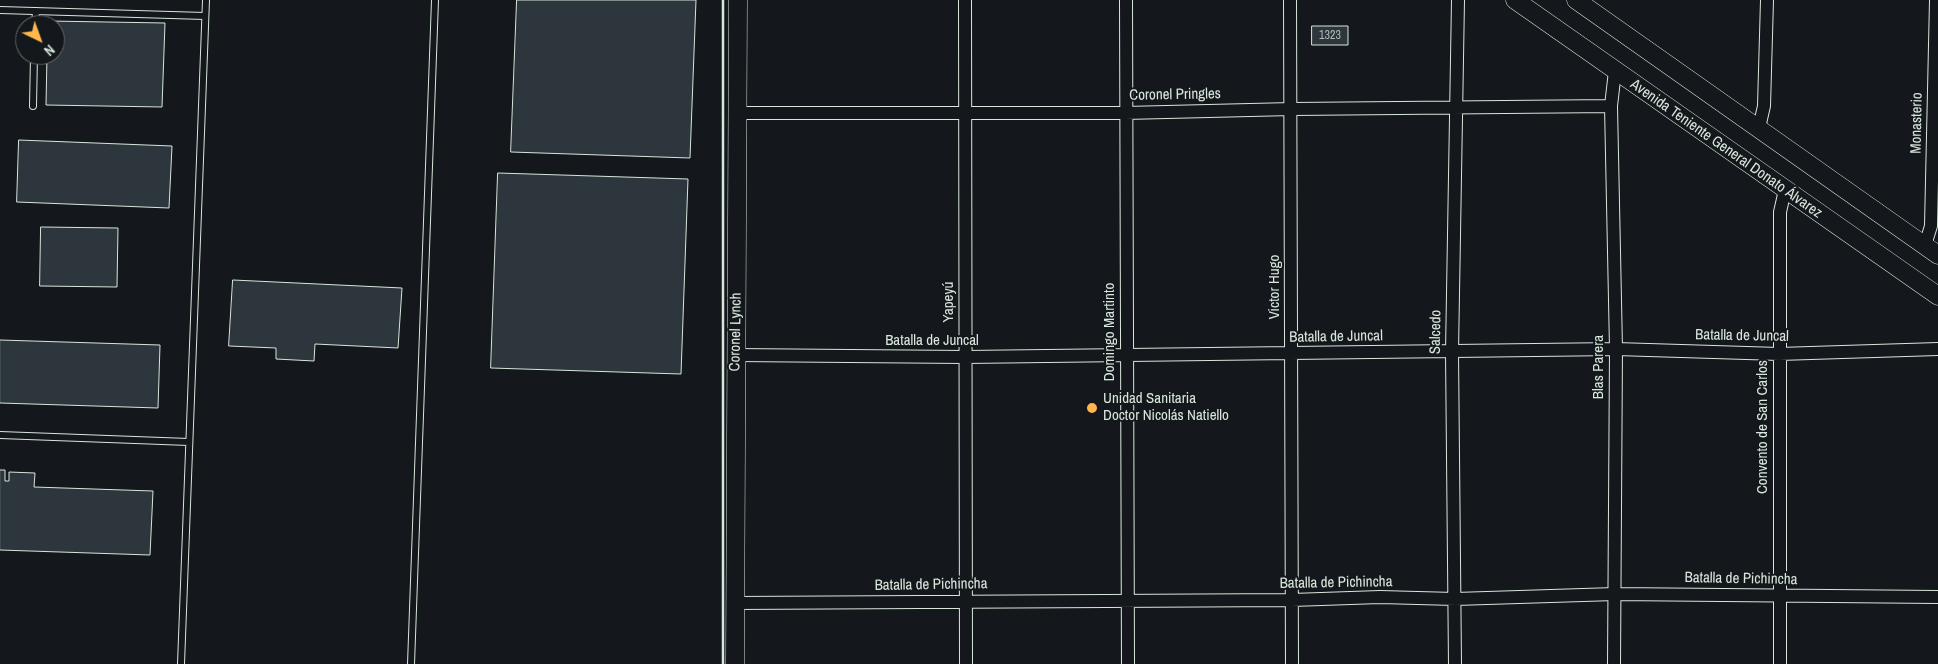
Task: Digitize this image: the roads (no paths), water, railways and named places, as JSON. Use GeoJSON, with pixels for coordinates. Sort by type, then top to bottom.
{"type":"FeatureCollection","features":[{"type":"Feature","properties":{"kind":"main road","name":"Coronel Lynch"},"geometry":{"type":"LineString","coordinates":[[734,664],[735,355],[739,113],[738,0]]}},
{"type":"Feature","properties":{"kind":"main road","name":"Avenida Teniente General Donato Álvarez"},"geometry":{"type":"LineString","coordinates":[[1515,0],[1938,296]]}},
{"type":"Feature","properties":{"kind":"main road"},"geometry":{"type":"LineString","coordinates":[[1586,3],[1931,250]]}},
{"type":"Feature","properties":{"kind":"street","name":"Yapeyú"},"geometry":{"type":"LineString","coordinates":[[965,0],[966,664]]}},
{"type":"Feature","properties":{"kind":"street","name":"Domingo Martinto"},"geometry":{"type":"LineString","coordinates":[[1126,0],[1128,664]]}},
{"type":"Feature","properties":{"kind":"street","name":"Victor Hugo"},"geometry":{"type":"LineString","coordinates":[[1290,0],[1292,109],[1292,664]]}},
{"type":"Feature","properties":{"kind":"street","name":"Salcedo"},"geometry":{"type":"LineString","coordinates":[[1455,664],[1452,352],[1458,0]]}},
{"type":"Feature","properties":{"kind":"street"},"geometry":{"type":"LineString","coordinates":[[1760,128],[1764,106],[1767,0]]}},
{"type":"Feature","properties":{"kind":"street","name":"Monasterio"},"geometry":{"type":"LineString","coordinates":[[1931,250],[1936,119],[1936,0]]}},
{"type":"Feature","properties":{"kind":"street","name":"Blas Parera"},"geometry":{"type":"LineString","coordinates":[[1614,664],[1616,349],[1611,106],[1615,71]]}},
{"type":"Feature","properties":{"kind":"street","name":"Coronel Pringles"},"geometry":{"type":"LineString","coordinates":[[739,113],[1126,113],[1292,109],[1611,106]]}},
{"type":"Feature","properties":{"kind":"street","name":"Convento de San Carlos"},"geometry":{"type":"LineString","coordinates":[[1780,664],[1780,212],[1785,190]]}},
{"type":"Feature","properties":{"kind":"street","name":"Batalla de Juncal"},"geometry":{"type":"LineString","coordinates":[[735,355],[965,358],[1616,349],[1779,354],[1938,349]]}},
{"type":"Feature","properties":{"kind":"street","name":"Batalla de Pichincha"},"geometry":{"type":"LineString","coordinates":[[734,603],[1292,600],[1380,597],[1455,599],[1615,594],[1938,597]]}},
{"type":"Feature","properties":{"kind":"lane"},"geometry":{"type":"LineString","coordinates":[[181,664],[206,0]]}},
{"type":"Feature","properties":{"kind":"lane"},"geometry":{"type":"LineString","coordinates":[[411,664],[435,0]]}},
{"type":"Feature","properties":{"kind":"lane"},"geometry":{"type":"LineString","coordinates":[[0,10],[205,16]]}},
{"type":"Feature","properties":{"kind":"lane"},"geometry":{"type":"LineString","coordinates":[[32,106],[34,65]]}},
{"type":"Feature","properties":{"kind":"lane"},"geometry":{"type":"LineString","coordinates":[[0,435],[189,442]]}},
{"type":"Feature","properties":{"kind":"place","name":"Unidad Sanitaria Doctor Nicolás Natiello"},"geometry":{"type":"Point","coordinates":[1092,408]}}]}
